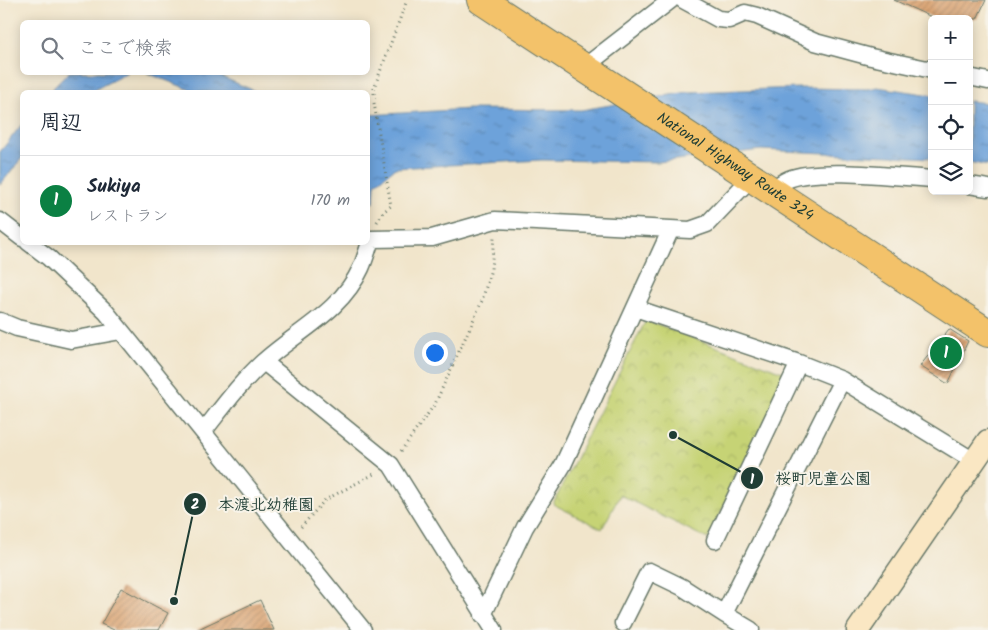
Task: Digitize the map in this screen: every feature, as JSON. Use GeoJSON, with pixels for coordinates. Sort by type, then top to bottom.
{"type":"FeatureCollection","features":[{"type":"Feature","properties":{"kind":"highway","name":"National Highway Route 324"},"geometry":{"type":"LineString","coordinates":[[481,0],[753,181],[988,333]]}},
{"type":"Feature","properties":{"kind":"street"},"geometry":{"type":"LineString","coordinates":[[583,68],[671,0]]}},
{"type":"Feature","properties":{"kind":"street"},"geometry":{"type":"LineString","coordinates":[[683,0],[718,19],[729,20],[745,13],[758,16],[815,42],[871,57],[928,69]]}},
{"type":"Feature","properties":{"kind":"street"},"geometry":{"type":"LineString","coordinates":[[973,78],[988,81]]}},
{"type":"Feature","properties":{"kind":"street"},"geometry":{"type":"LineString","coordinates":[[370,242],[371,239],[432,238],[495,220],[690,230],[707,224],[753,181],[790,179],[807,174],[856,174],[928,180]]}},
{"type":"Feature","properties":{"kind":"street"},"geometry":{"type":"LineString","coordinates":[[973,186],[988,188]]}},
{"type":"Feature","properties":{"kind":"street"},"geometry":{"type":"LineString","coordinates":[[0,221],[20,236]]}},
{"type":"Feature","properties":{"kind":"street"},"geometry":{"type":"LineString","coordinates":[[483,615],[525,527],[563,465],[671,229]]}},
{"type":"Feature","properties":{"kind":"street"},"geometry":{"type":"LineString","coordinates":[[32,245],[49,258],[106,312],[363,630]]}},
{"type":"Feature","properties":{"kind":"street"},"geometry":{"type":"LineString","coordinates":[[204,432],[240,386],[264,362],[320,319],[346,293],[361,268],[369,245]]}},
{"type":"Feature","properties":{"kind":"street"},"geometry":{"type":"LineString","coordinates":[[635,308],[800,363],[842,380],[974,462]]}},
{"type":"Feature","properties":{"kind":"street"},"geometry":{"type":"LineString","coordinates":[[0,321],[17,328],[71,340],[121,331]]}},
{"type":"Feature","properties":{"kind":"street"},"geometry":{"type":"LineString","coordinates":[[264,362],[391,465],[494,630]]}},
{"type":"Feature","properties":{"kind":"street"},"geometry":{"type":"LineString","coordinates":[[714,540],[800,363]]}},
{"type":"Feature","properties":{"kind":"street"},"geometry":{"type":"LineString","coordinates":[[724,614],[842,380]]}},
{"type":"Feature","properties":{"kind":"street"},"geometry":{"type":"LineString","coordinates":[[858,630],[988,441]]}},
{"type":"Feature","properties":{"kind":"street"},"geometry":{"type":"LineString","coordinates":[[623,623],[649,571],[682,587],[751,630]]}},
{"type":"Feature","properties":{"kind":"path"},"geometry":{"type":"LineString","coordinates":[[371,239],[375,226],[383,212],[391,206],[374,103],[374,88],[407,0]]}},
{"type":"Feature","properties":{"kind":"path"},"geometry":{"type":"LineString","coordinates":[[289,540],[325,500],[391,465],[435,404],[482,301],[491,269],[495,220]]}},
{"type":"Feature","properties":{"kind":"green space"},"geometry":{"type":"Polygon","coordinates":[[[646,320],[788,374],[708,539],[620,495],[602,529],[553,504],[646,320]]]}},
{"type":"Feature","properties":{"kind":"water"},"geometry":{"type":"Polygon","coordinates":[[[66,75],[123,75],[94,90],[51,90],[66,75]]]}},
{"type":"Feature","properties":{"kind":"water"},"geometry":{"type":"Polygon","coordinates":[[[152,75],[218,75],[252,90],[191,90],[152,75]]]}},
{"type":"Feature","properties":{"kind":"water"},"geometry":{"type":"Polygon","coordinates":[[[877,87],[928,94],[928,158],[761,150],[658,162],[542,160],[395,168],[375,184],[374,203],[370,202],[370,115],[469,109],[581,110],[688,92],[799,88],[869,89],[877,87]]]}},
{"type":"Feature","properties":{"kind":"water"},"geometry":{"type":"Polygon","coordinates":[[[973,101],[988,103],[988,166],[973,163],[973,101]]]}},
{"type":"Feature","properties":{"kind":"water"},"geometry":{"type":"Polygon","coordinates":[[[20,127],[20,160],[0,185],[0,152],[20,127]]]}},
{"type":"Feature","properties":{"kind":"building"},"geometry":{"type":"Polygon","coordinates":[[[894,0],[986,0],[977,19],[973,19],[973,15],[928,15],[894,0]]]}},
{"type":"Feature","properties":{"kind":"building"},"geometry":{"type":"Polygon","coordinates":[[[949,329],[968,341],[948,384],[920,366],[949,329]]]}},
{"type":"Feature","properties":{"kind":"building"},"geometry":{"type":"Polygon","coordinates":[[[121,588],[168,613],[159,630],[114,630],[101,624],[121,588]]]}},
{"type":"Feature","properties":{"kind":"building"},"geometry":{"type":"Polygon","coordinates":[[[260,600],[274,630],[196,630],[260,600]]]}},
{"type":"Feature","properties":{"kind":"place","name":"Sukiya"},"geometry":{"type":"Point","coordinates":[946,353]}},
{"type":"Feature","properties":{"kind":"place","name":"桜町児童公園"},"geometry":{"type":"Point","coordinates":[673,435]}},
{"type":"Feature","properties":{"kind":"place","name":"本渡北幼稚園"},"geometry":{"type":"Point","coordinates":[174,601]}}]}
